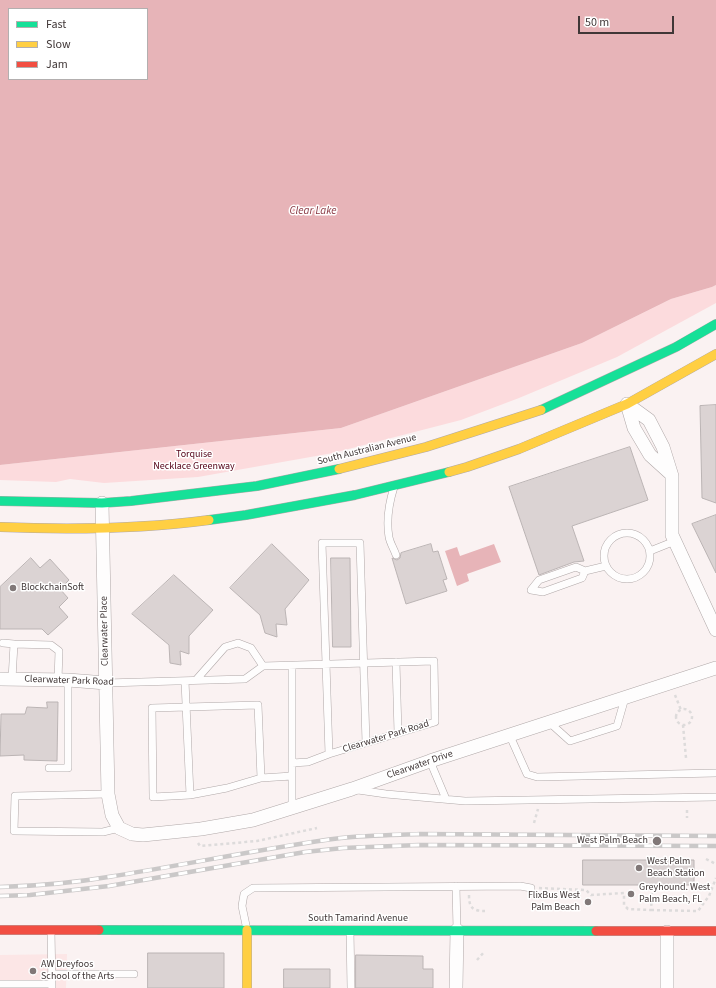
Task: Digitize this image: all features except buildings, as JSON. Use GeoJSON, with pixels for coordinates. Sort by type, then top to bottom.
{"type":"FeatureCollection","features":[{"type":"Feature","properties":{"kind":"main road","name":"South Australian Avenue"},"geometry":{"type":"LineString","coordinates":[[0,501],[102,503],[175,496],[257,486],[362,464],[433,445],[542,410],[619,379],[716,324]]}},
{"type":"Feature","properties":{"kind":"main road"},"geometry":{"type":"LineString","coordinates":[[0,527],[102,528],[184,522],[293,508],[355,495],[452,471],[526,446],[626,401],[716,354]]}},
{"type":"Feature","properties":{"kind":"main road","name":"South Tamarind Avenue"},"geometry":{"type":"LineString","coordinates":[[0,930],[716,931]]}},
{"type":"Feature","properties":{"kind":"main road"},"geometry":{"type":"LineString","coordinates":[[247,930],[247,988]]}},
{"type":"Feature","properties":{"kind":"street"},"geometry":{"type":"LineString","coordinates":[[626,401],[649,420],[663,447],[672,476],[672,535],[716,630]]}},
{"type":"Feature","properties":{"kind":"street","name":"Clearwater Place"},"geometry":{"type":"LineString","coordinates":[[102,503],[108,794],[112,815],[119,828]]}},
{"type":"Feature","properties":{"kind":"street","name":"Clearwater Drive"},"geometry":{"type":"LineString","coordinates":[[119,828],[132,834],[143,835],[201,829],[254,820],[716,668]]}},
{"type":"Feature","properties":{"kind":"street","name":"Clearwater Park Road"},"geometry":{"type":"LineString","coordinates":[[6,679],[63,680],[106,683]]}},
{"type":"Feature","properties":{"kind":"street"},"geometry":{"type":"LineString","coordinates":[[456,988],[457,930]]}},
{"type":"Feature","properties":{"kind":"street"},"geometry":{"type":"LineString","coordinates":[[667,932],[667,988]]}},
{"type":"Feature","properties":{"kind":"lane"},"geometry":{"type":"LineString","coordinates":[[395,485],[389,503],[388,515],[389,537],[396,555]]}},
{"type":"Feature","properties":{"kind":"lane"},"geometry":{"type":"LineString","coordinates":[[619,534],[634,534],[647,544],[650,551],[648,566],[644,572],[631,579],[617,577],[606,566],[604,559],[607,544],[612,538],[619,534]]}},
{"type":"Feature","properties":{"kind":"lane"},"geometry":{"type":"LineString","coordinates":[[650,551],[675,541]]}},
{"type":"Feature","properties":{"kind":"lane"},"geometry":{"type":"LineString","coordinates":[[325,664],[322,543],[360,543],[366,743]]}},
{"type":"Feature","properties":{"kind":"lane"},"geometry":{"type":"LineString","coordinates":[[585,571],[582,578],[543,592],[531,590],[539,580],[576,567],[585,571],[606,566]]}},
{"type":"Feature","properties":{"kind":"lane"},"geometry":{"type":"LineString","coordinates":[[555,574],[559,586]]}},
{"type":"Feature","properties":{"kind":"lane"},"geometry":{"type":"LineString","coordinates":[[4,643],[51,645],[59,651],[63,680],[68,768],[49,768]]}},
{"type":"Feature","properties":{"kind":"lane"},"geometry":{"type":"LineString","coordinates":[[196,680],[225,647],[238,643],[251,648],[263,666]]}},
{"type":"Feature","properties":{"kind":"lane"},"geometry":{"type":"LineString","coordinates":[[6,679],[14,644]]}},
{"type":"Feature","properties":{"kind":"lane","name":"Clearwater Park Road"},"geometry":{"type":"LineString","coordinates":[[106,683],[245,679],[263,666],[292,666],[325,664],[434,661],[435,722],[329,754],[325,664]]}},
{"type":"Feature","properties":{"kind":"lane"},"geometry":{"type":"LineString","coordinates":[[396,662],[398,733]]}},
{"type":"Feature","properties":{"kind":"lane"},"geometry":{"type":"LineString","coordinates":[[292,666],[292,807]]}},
{"type":"Feature","properties":{"kind":"lane"},"geometry":{"type":"LineString","coordinates":[[185,681],[190,795]]}},
{"type":"Feature","properties":{"kind":"lane"},"geometry":{"type":"LineString","coordinates":[[550,723],[570,741],[617,726],[625,698]]}},
{"type":"Feature","properties":{"kind":"lane"},"geometry":{"type":"LineString","coordinates":[[261,778],[258,705],[152,708],[152,797],[190,795],[227,788],[261,778],[292,776]]}},
{"type":"Feature","properties":{"kind":"lane"},"geometry":{"type":"LineString","coordinates":[[510,736],[526,774],[537,777],[716,773]]}},
{"type":"Feature","properties":{"kind":"lane"},"geometry":{"type":"LineString","coordinates":[[292,763],[308,762],[329,754]]}},
{"type":"Feature","properties":{"kind":"lane"},"geometry":{"type":"LineString","coordinates":[[430,761],[446,799]]}},
{"type":"Feature","properties":{"kind":"lane"},"geometry":{"type":"LineString","coordinates":[[352,789],[386,794],[465,801],[716,797]]}},
{"type":"Feature","properties":{"kind":"lane"},"geometry":{"type":"LineString","coordinates":[[108,794],[15,796],[14,831],[103,832],[119,828]]}},
{"type":"Feature","properties":{"kind":"lane"},"geometry":{"type":"LineString","coordinates":[[456,886],[457,930]]}},
{"type":"Feature","properties":{"kind":"lane"},"geometry":{"type":"LineString","coordinates":[[247,930],[242,906],[244,894],[253,888],[520,886],[531,888]]}},
{"type":"Feature","properties":{"kind":"lane"},"geometry":{"type":"LineString","coordinates":[[0,984],[51,986],[51,930]]}},
{"type":"Feature","properties":{"kind":"lane"},"geometry":{"type":"LineString","coordinates":[[350,930],[351,988]]}},
{"type":"Feature","properties":{"kind":"lane"},"geometry":{"type":"LineString","coordinates":[[51,974],[134,974]]}},
{"type":"Feature","properties":{"kind":"path"},"geometry":{"type":"LineString","coordinates":[[675,695],[681,710]]}},
{"type":"Feature","properties":{"kind":"path"},"geometry":{"type":"LineString","coordinates":[[686,709],[692,715],[690,722],[683,725],[678,723],[676,719],[677,713],[686,709]]}},
{"type":"Feature","properties":{"kind":"path"},"geometry":{"type":"LineString","coordinates":[[683,725],[686,758]]}},
{"type":"Feature","properties":{"kind":"path"},"geometry":{"type":"LineString","coordinates":[[534,823],[538,807]]}},
{"type":"Feature","properties":{"kind":"path"},"geometry":{"type":"LineString","coordinates":[[687,810],[687,818]]}},
{"type":"Feature","properties":{"kind":"path"},"geometry":{"type":"LineString","coordinates":[[198,843],[200,846],[257,841],[317,828]]}},
{"type":"Feature","properties":{"kind":"path"},"geometry":{"type":"LineString","coordinates":[[706,859],[716,864]]}},
{"type":"Feature","properties":{"kind":"path"},"geometry":{"type":"LineString","coordinates":[[531,888],[586,890],[591,894],[624,893],[624,905],[628,910],[698,912],[709,896],[716,878]]}},
{"type":"Feature","properties":{"kind":"path"},"geometry":{"type":"LineString","coordinates":[[469,886],[470,904],[476,911],[485,911]]}},
{"type":"Feature","properties":{"kind":"path"},"geometry":{"type":"LineString","coordinates":[[652,893],[652,910]]}},
{"type":"Feature","properties":{"kind":"path"},"geometry":{"type":"LineString","coordinates":[[477,960],[485,951]]}},
{"type":"Feature","properties":{"kind":"shaded area","name":"AW Dreyfoos School of the Arts"},"geometry":{"type":"Polygon","coordinates":[[[67,954],[66,988],[0,988],[0,955],[67,954]]]}},
{"type":"Feature","properties":{"kind":"green space","name":"Torquise Necklace Greenway"},"geometry":{"type":"Polygon","coordinates":[[[716,285],[716,303],[617,357],[519,398],[461,420],[333,453],[198,477],[104,483],[70,479],[56,482],[0,480],[0,465],[341,428],[582,343],[671,299],[716,285]]]}},
{"type":"Feature","properties":{"kind":"water","name":"Clear Lake"},"geometry":{"type":"Polygon","coordinates":[[[0,0],[716,0],[716,285],[671,299],[582,343],[341,428],[0,465],[0,0]]]}},
{"type":"Feature","properties":{"kind":"water"},"geometry":{"type":"Polygon","coordinates":[[[494,544],[501,562],[467,574],[469,581],[457,586],[445,551],[457,547],[460,556],[494,544]]]}},
{"type":"Feature","properties":{"kind":"railway"},"geometry":{"type":"LineString","coordinates":[[0,887],[54,884],[95,879],[283,847],[361,836],[420,834],[716,836]]}},
{"type":"Feature","properties":{"kind":"railway"},"geometry":{"type":"LineString","coordinates":[[0,896],[30,895],[109,886],[305,852],[343,848],[419,845],[716,846]]}},
{"type":"Feature","properties":{"kind":"traffic: fast"},"geometry":{"type":"LineString","coordinates":[[541,410],[676,347],[716,324]]}},
{"type":"Feature","properties":{"kind":"traffic: fast"},"geometry":{"type":"LineString","coordinates":[[0,501],[102,503],[131,501],[257,486],[339,469]]}},
{"type":"Feature","properties":{"kind":"traffic: fast"},"geometry":{"type":"LineString","coordinates":[[209,520],[246,515],[355,495],[449,472]]}},
{"type":"Feature","properties":{"kind":"traffic: fast"},"geometry":{"type":"LineString","coordinates":[[99,930],[596,931]]}},
{"type":"Feature","properties":{"kind":"traffic: slow"},"geometry":{"type":"LineString","coordinates":[[449,472],[519,449],[627,404],[716,354]]}},
{"type":"Feature","properties":{"kind":"traffic: slow"},"geometry":{"type":"LineString","coordinates":[[339,469],[426,447],[541,410]]}},
{"type":"Feature","properties":{"kind":"traffic: slow"},"geometry":{"type":"LineString","coordinates":[[0,527],[105,528],[209,520]]}},
{"type":"Feature","properties":{"kind":"traffic: slow"},"geometry":{"type":"LineString","coordinates":[[247,930],[247,988]]}},
{"type":"Feature","properties":{"kind":"traffic: jam"},"geometry":{"type":"LineString","coordinates":[[0,930],[99,930]]}},
{"type":"Feature","properties":{"kind":"traffic: jam"},"geometry":{"type":"LineString","coordinates":[[596,931],[716,931]]}},
{"type":"Feature","properties":{"kind":"place","name":"BlockchainSoft"},"geometry":{"type":"Point","coordinates":[13,588]}},
{"type":"Feature","properties":{"kind":"place","name":"West Palm Beach"},"geometry":{"type":"Point","coordinates":[657,841]}},
{"type":"Feature","properties":{"kind":"place","name":"West Palm Beach Station"},"geometry":{"type":"Point","coordinates":[639,868]}},
{"type":"Feature","properties":{"kind":"place","name":"Greyhound. West Palm Beach, FL"},"geometry":{"type":"Point","coordinates":[631,894]}},
{"type":"Feature","properties":{"kind":"place","name":"FlixBus West Palm Beach"},"geometry":{"type":"Point","coordinates":[588,902]}},
{"type":"Feature","properties":{"kind":"place","name":"AW Dreyfoos School of the Arts"},"geometry":{"type":"Point","coordinates":[33,971]}}]}
